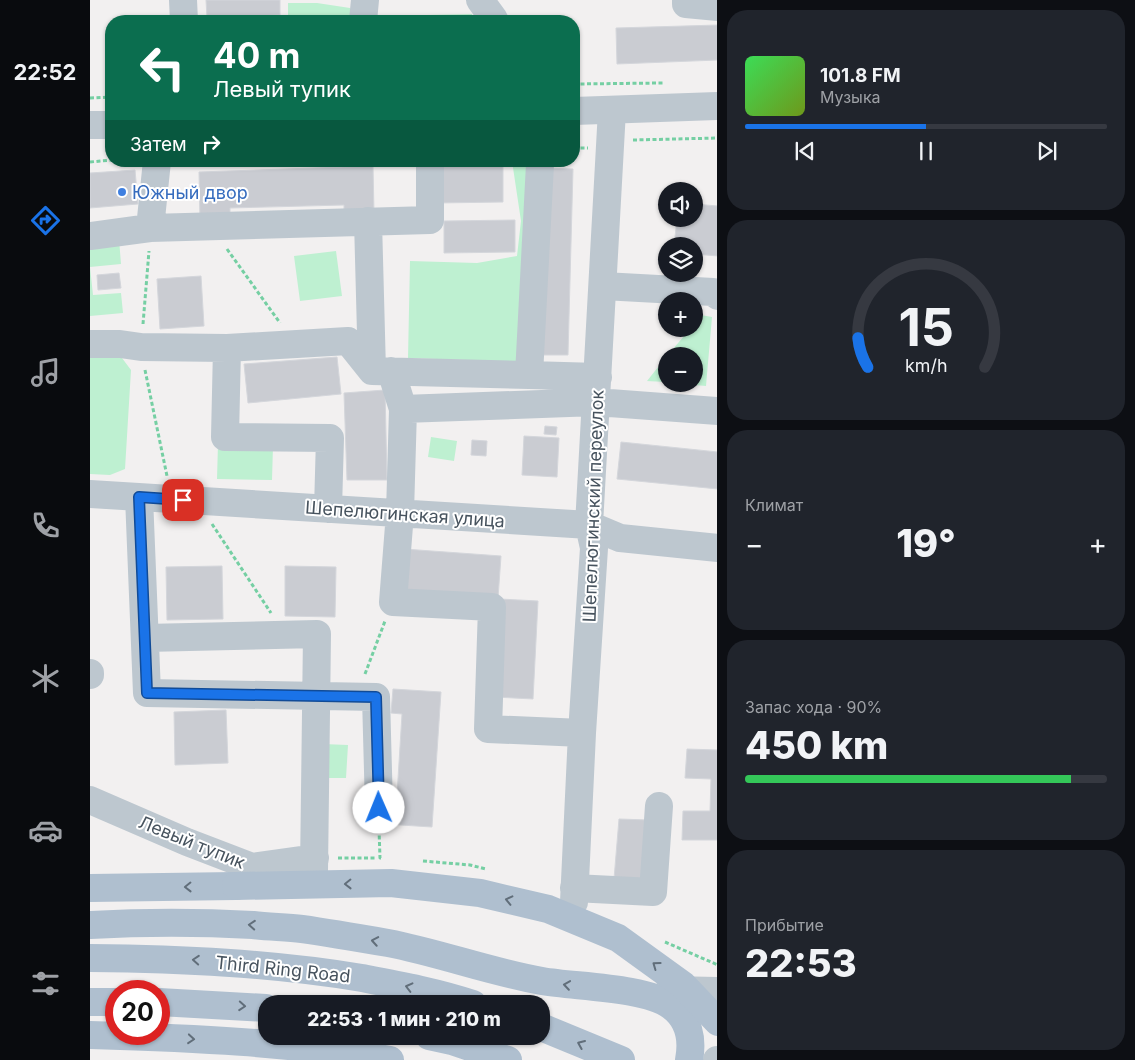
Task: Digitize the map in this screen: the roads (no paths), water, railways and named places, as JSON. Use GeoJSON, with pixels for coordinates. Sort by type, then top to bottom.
{"type":"FeatureCollection","features":[{"type":"Feature","properties":{"kind":"main road"},"geometry":{"type":"LineString","coordinates":[[90,888],[391,883],[480,893],[548,909],[618,938],[683,985],[717,1021]]}},
{"type":"Feature","properties":{"kind":"main road"},"geometry":{"type":"LineString","coordinates":[[90,925],[214,923],[300,928],[390,944],[510,975],[566,986],[615,990],[654,997],[672,1006],[683,1019],[689,1032],[692,1046],[689,1060]]}},
{"type":"Feature","properties":{"kind":"main road","name":"Third Ring Road"},"geometry":{"type":"LineString","coordinates":[[90,958],[173,959],[248,964],[330,973],[402,985],[439,995]]}},
{"type":"Feature","properties":{"kind":"main road"},"geometry":{"type":"LineString","coordinates":[[90,1002],[105,1002]]}},
{"type":"Feature","properties":{"kind":"main road"},"geometry":{"type":"LineString","coordinates":[[170,1003],[258,1008]]}},
{"type":"Feature","properties":{"kind":"main road"},"geometry":{"type":"LineString","coordinates":[[550,1031],[621,1060]]}},
{"type":"Feature","properties":{"kind":"main road"},"geometry":{"type":"LineString","coordinates":[[90,1035],[175,1038],[302,1054],[359,1054],[390,1060]]}},
{"type":"Feature","properties":{"kind":"main road"},"geometry":{"type":"LineString","coordinates":[[461,1045],[508,1060]]}},
{"type":"Feature","properties":{"kind":"street"},"geometry":{"type":"LineString","coordinates":[[183,0],[184,15]]}},
{"type":"Feature","properties":{"kind":"street"},"geometry":{"type":"LineString","coordinates":[[364,15],[365,0]]}},
{"type":"Feature","properties":{"kind":"street"},"geometry":{"type":"LineString","coordinates":[[480,0],[491,15]]}},
{"type":"Feature","properties":{"kind":"street"},"geometry":{"type":"LineString","coordinates":[[686,0],[686,4],[717,7]]}},
{"type":"Feature","properties":{"kind":"street"},"geometry":{"type":"LineString","coordinates":[[580,111],[717,106]]}},
{"type":"Feature","properties":{"kind":"street","name":"Шепелюгинский переулок"},"geometry":{"type":"LineString","coordinates":[[612,110],[589,525],[594,548],[574,895],[653,892],[659,806]]}},
{"type":"Feature","properties":{"kind":"street"},"geometry":{"type":"LineString","coordinates":[[90,126],[105,125]]}},
{"type":"Feature","properties":{"kind":"street"},"geometry":{"type":"LineString","coordinates":[[150,228],[156,167]]}},
{"type":"Feature","properties":{"kind":"street"},"geometry":{"type":"LineString","coordinates":[[90,236],[150,228],[430,220],[430,167]]}},
{"type":"Feature","properties":{"kind":"street"},"geometry":{"type":"LineString","coordinates":[[529,375],[540,167]]}},
{"type":"Feature","properties":{"kind":"street"},"geometry":{"type":"LineString","coordinates":[[368,222],[382,371]]}},
{"type":"Feature","properties":{"kind":"street"},"geometry":{"type":"LineString","coordinates":[[602,286],[713,292],[717,295]]}},
{"type":"Feature","properties":{"kind":"street"},"geometry":{"type":"LineString","coordinates":[[90,344],[120,344],[141,347],[227,348],[348,341],[382,371],[403,409],[400,513],[393,602],[492,607],[488,729],[582,733]]}},
{"type":"Feature","properties":{"kind":"street"},"geometry":{"type":"LineString","coordinates":[[227,348],[225,437],[330,438],[328,509]]}},
{"type":"Feature","properties":{"kind":"street"},"geometry":{"type":"LineString","coordinates":[[382,371],[529,375],[597,390],[717,411]]}},
{"type":"Feature","properties":{"kind":"street"},"geometry":{"type":"LineString","coordinates":[[403,409],[597,390]]}},
{"type":"Feature","properties":{"kind":"street","name":"Шепелюгинская улица"},"geometry":{"type":"LineString","coordinates":[[90,494],[589,525],[620,538],[717,548]]}},
{"type":"Feature","properties":{"kind":"street"},"geometry":{"type":"LineString","coordinates":[[139,497],[147,693],[366,697],[379,808]]}},
{"type":"Feature","properties":{"kind":"street"},"geometry":{"type":"LineString","coordinates":[[145,638],[317,634],[316,696]]}},
{"type":"Feature","properties":{"kind":"street","name":"Левый тупик"},"geometry":{"type":"LineString","coordinates":[[90,800],[187,842],[252,866],[314,864],[316,696]]}},
{"type":"Feature","properties":{"kind":"street"},"geometry":{"type":"LineString","coordinates":[[615,990],[717,991]]}},
{"type":"Feature","properties":{"kind":"place","name":"Южный двор"},"geometry":{"type":"Point","coordinates":[122,192]}}]}
